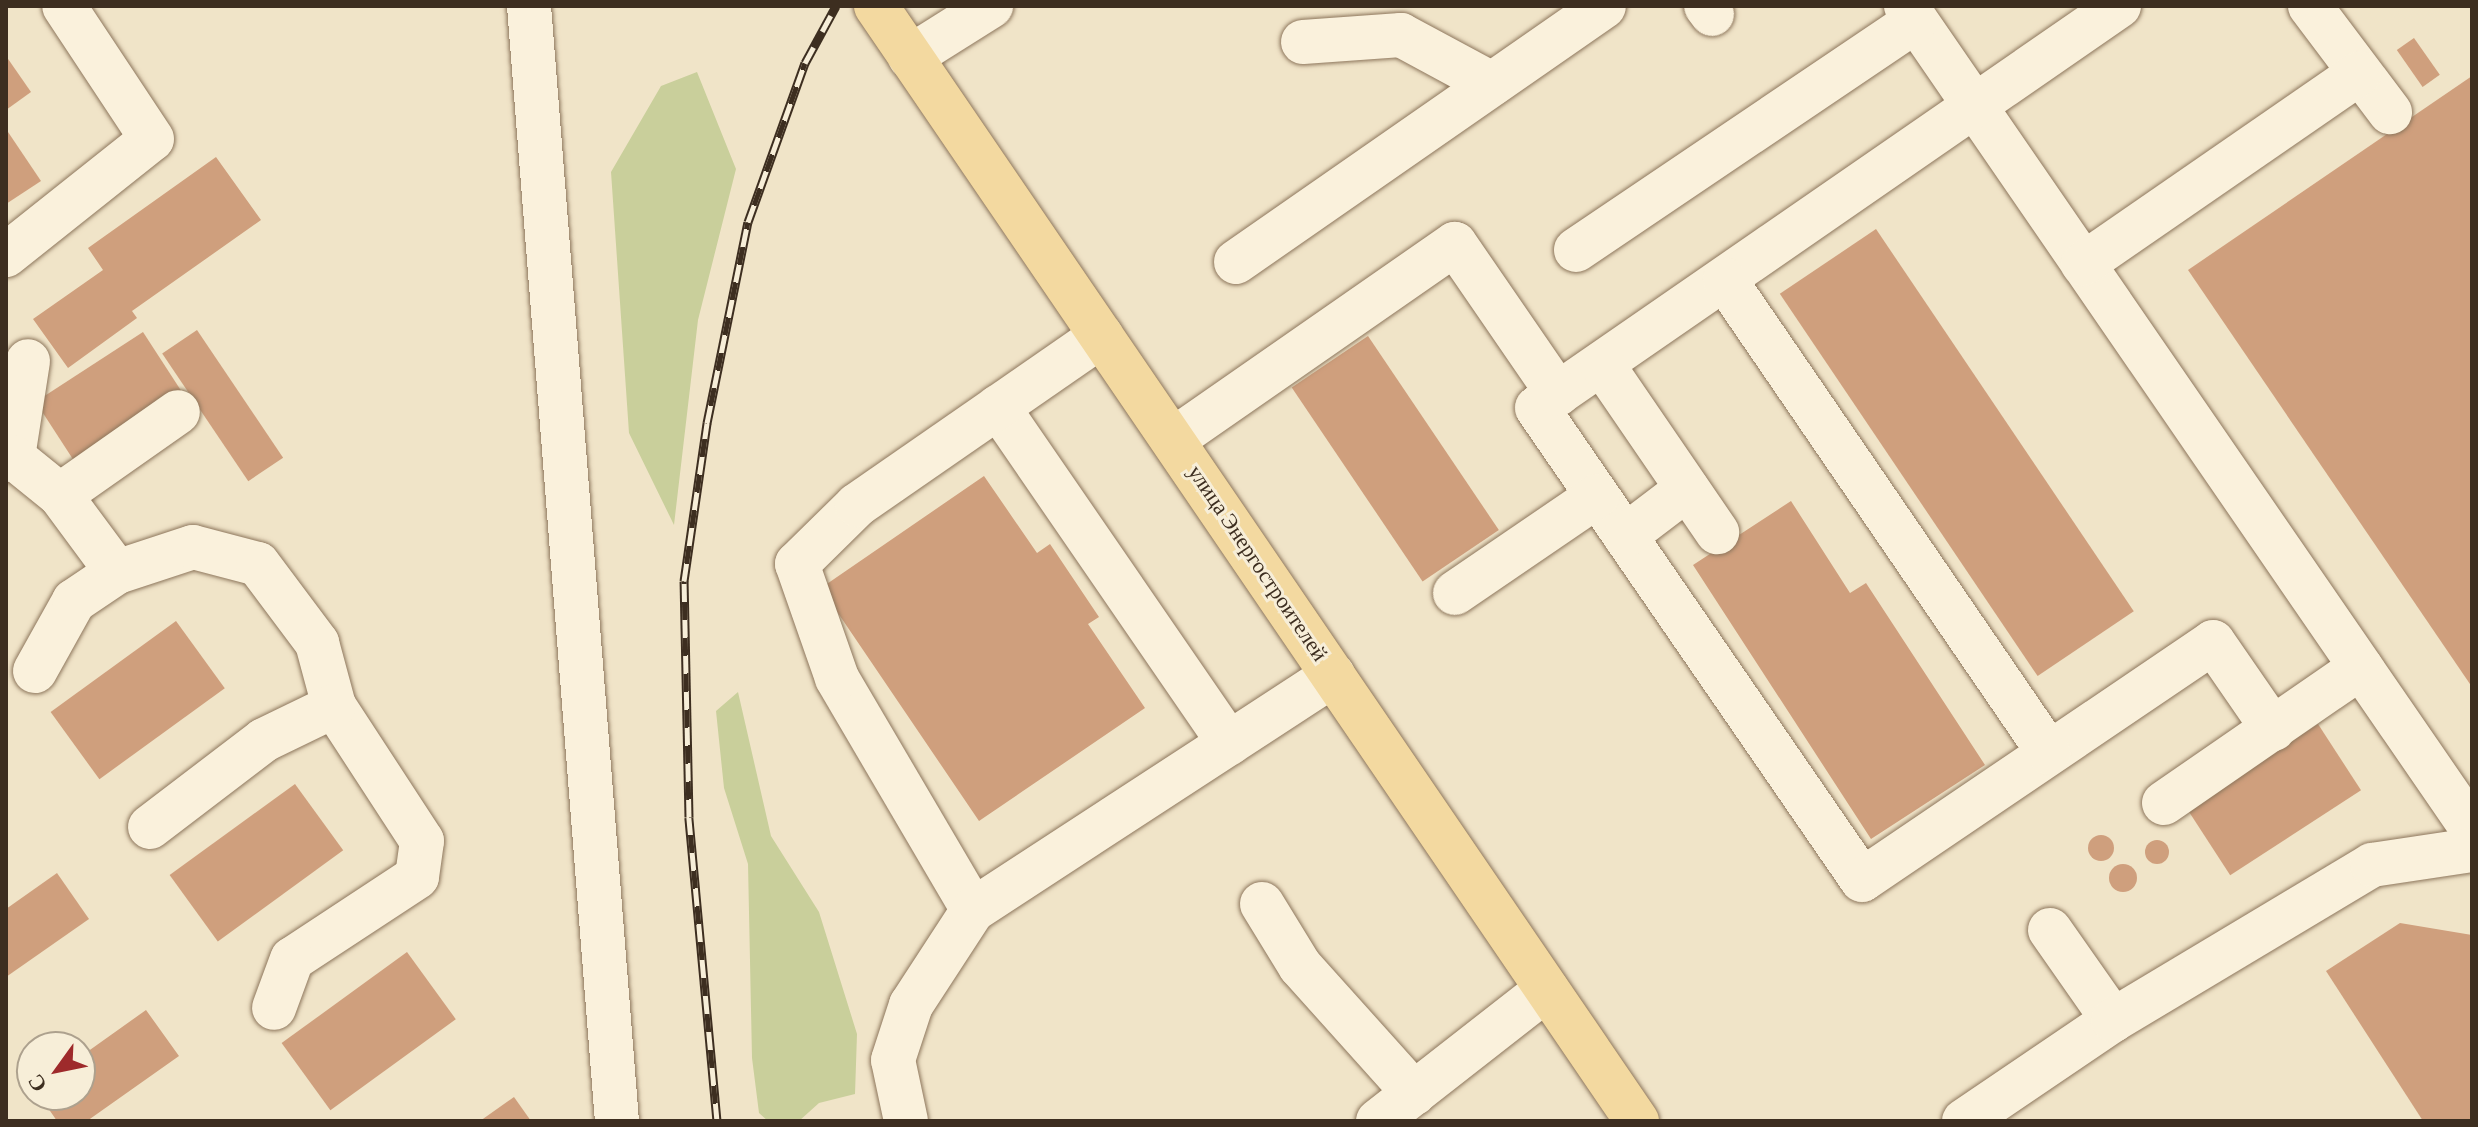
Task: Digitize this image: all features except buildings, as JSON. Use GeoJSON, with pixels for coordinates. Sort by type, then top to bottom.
{"type":"FeatureCollection","features":[{"type":"Feature","properties":{"kind":"main road","name":"улица Энергостроителей"},"geometry":{"type":"LineString","coordinates":[[876,6],[1637,1121]]}},
{"type":"Feature","properties":{"kind":"street"},"geometry":{"type":"LineString","coordinates":[[6,255],[152,139],[64,6]]}},
{"type":"Feature","properties":{"kind":"street"},"geometry":{"type":"LineString","coordinates":[[529,6],[617,1121]]}},
{"type":"Feature","properties":{"kind":"street"},"geometry":{"type":"LineString","coordinates":[[910,57],[991,6]]}},
{"type":"Feature","properties":{"kind":"street"},"geometry":{"type":"LineString","coordinates":[[1236,262],[1604,6]]}},
{"type":"Feature","properties":{"kind":"street"},"geometry":{"type":"LineString","coordinates":[[2119,6],[1976,108],[1537,408],[1862,880],[2213,642],[2273,729]]}},
{"type":"Feature","properties":{"kind":"street"},"geometry":{"type":"LineString","coordinates":[[2310,6],[2390,112]]}},
{"type":"Feature","properties":{"kind":"street"},"geometry":{"type":"LineString","coordinates":[[1576,250],[1911,13],[2472,829]]}},
{"type":"Feature","properties":{"kind":"street"},"geometry":{"type":"LineString","coordinates":[[1303,42],[1401,35],[1492,84]]}},
{"type":"Feature","properties":{"kind":"street"},"geometry":{"type":"LineString","coordinates":[[2083,264],[2360,73]]}},
{"type":"Feature","properties":{"kind":"street"},"geometry":{"type":"LineString","coordinates":[[1174,439],[1455,244],[1558,394]]}},
{"type":"Feature","properties":{"kind":"street"},"geometry":{"type":"LineString","coordinates":[[1725,280],[2049,753]]}},
{"type":"Feature","properties":{"kind":"street"},"geometry":{"type":"LineString","coordinates":[[973,910],[837,678],[797,564],[857,505],[1101,336]]}},
{"type":"Feature","properties":{"kind":"street"},"geometry":{"type":"LineString","coordinates":[[28,361],[9,458],[60,495],[117,572]]}},
{"type":"Feature","properties":{"kind":"street"},"geometry":{"type":"LineString","coordinates":[[1602,364],[1717,532]]}},
{"type":"Feature","properties":{"kind":"street"},"geometry":{"type":"LineString","coordinates":[[998,407],[1229,743]]}},
{"type":"Feature","properties":{"kind":"street"},"geometry":{"type":"LineString","coordinates":[[60,495],[178,412]]}},
{"type":"Feature","properties":{"kind":"street"},"geometry":{"type":"LineString","coordinates":[[1625,536],[1687,489]]}},
{"type":"Feature","properties":{"kind":"street"},"geometry":{"type":"LineString","coordinates":[[1455,593],[1597,496]]}},
{"type":"Feature","properties":{"kind":"street"},"geometry":{"type":"LineString","coordinates":[[35,671],[74,601],[117,572],[193,547],[258,564],[317,643],[334,706],[422,841],[417,877],[292,959],[274,1008]]}},
{"type":"Feature","properties":{"kind":"street"},"geometry":{"type":"LineString","coordinates":[[2164,803],[2361,667]]}},
{"type":"Feature","properties":{"kind":"street"},"geometry":{"type":"LineString","coordinates":[[906,1121],[893,1060],[911,1005],[973,910],[1333,675]]}},
{"type":"Feature","properties":{"kind":"street"},"geometry":{"type":"LineString","coordinates":[[150,827],[264,740],[334,706]]}},
{"type":"Feature","properties":{"kind":"street"},"geometry":{"type":"LineString","coordinates":[[1964,1121],[2113,1020],[2372,865],[2472,850]]}},
{"type":"Feature","properties":{"kind":"street"},"geometry":{"type":"LineString","coordinates":[[1262,904],[1300,966],[1414,1093]]}},
{"type":"Feature","properties":{"kind":"street"},"geometry":{"type":"LineString","coordinates":[[2050,930],[2113,1020]]}},
{"type":"Feature","properties":{"kind":"street"},"geometry":{"type":"LineString","coordinates":[[1378,1121],[1547,989]]}},
{"type":"Feature","properties":{"kind":"green space"},"geometry":{"type":"Polygon","coordinates":[[[697,72],[736,169],[698,320],[674,525],[629,433],[611,172],[661,86],[697,72]]]}},
{"type":"Feature","properties":{"kind":"green space"},"geometry":{"type":"Polygon","coordinates":[[[738,692],[771,836],[819,912],[857,1034],[855,1094],[819,1103],[799,1121],[768,1121],[759,1113],[752,1058],[748,864],[724,788],[716,711],[738,692]]]}},
{"type":"Feature","properties":{"kind":"railway"},"geometry":{"type":"LineString","coordinates":[[717,1121],[689,817],[684,581],[707,423],[748,222],[805,63],[836,6]]}}]}
